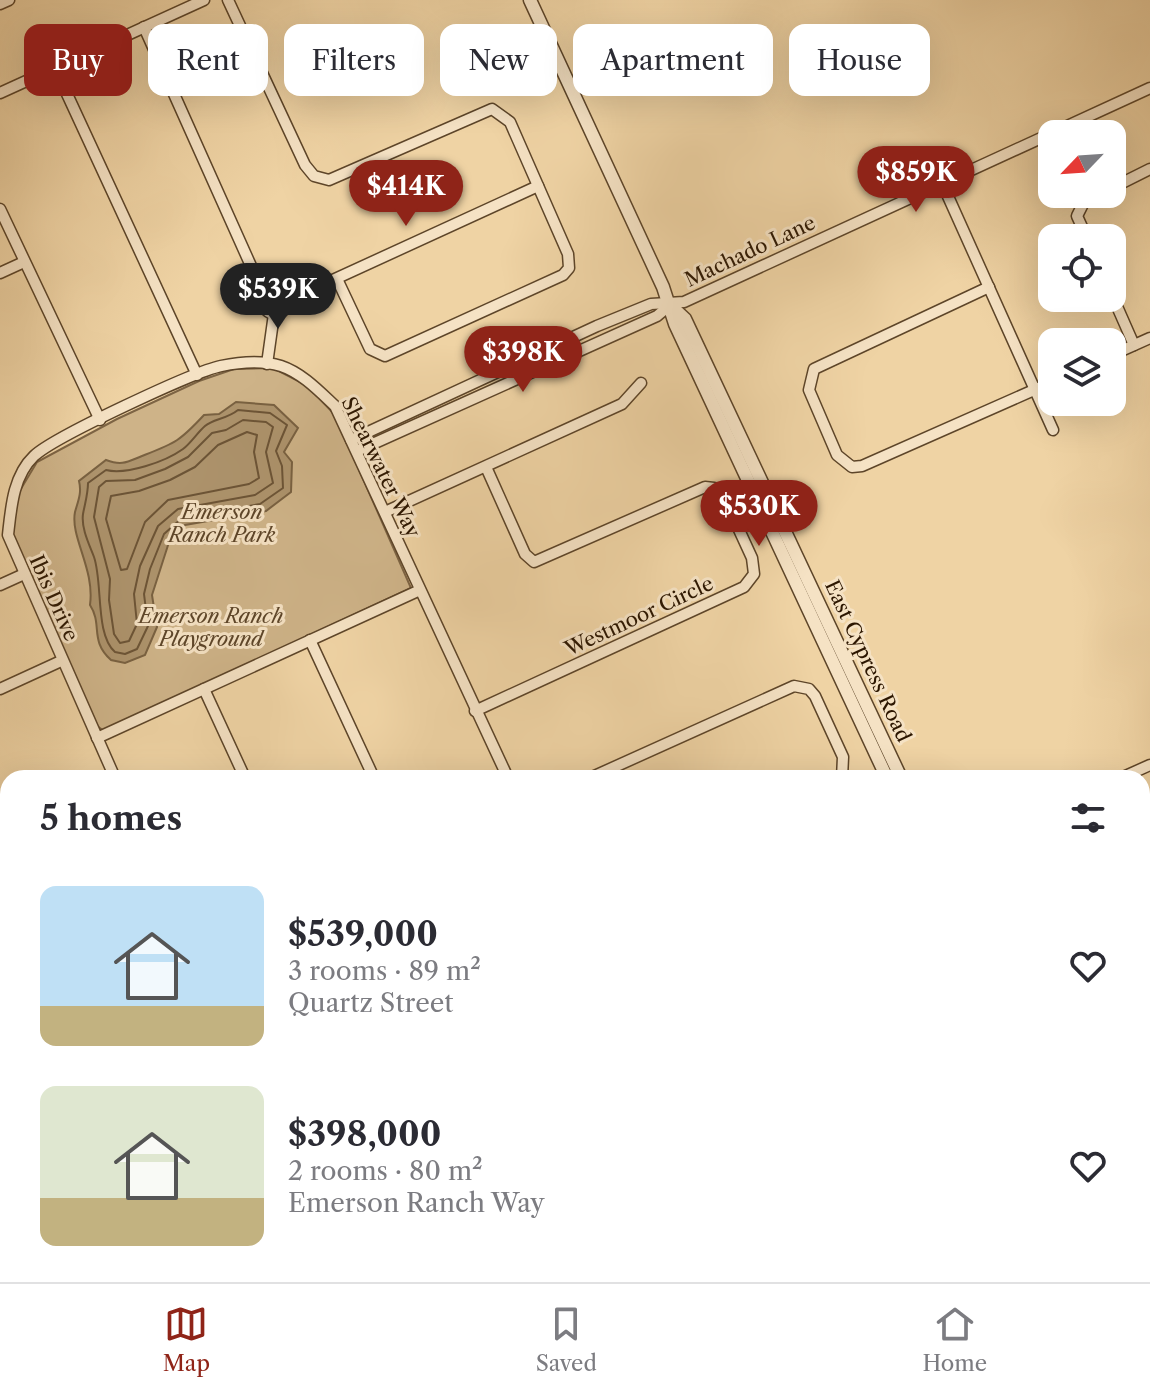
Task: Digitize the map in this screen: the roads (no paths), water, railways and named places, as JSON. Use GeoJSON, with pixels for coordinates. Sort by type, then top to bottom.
{"type":"FeatureCollection","features":[{"type":"Feature","properties":{"kind":"street"},"geometry":{"type":"LineString","coordinates":[[0,4],[9,0]]}},
{"type":"Feature","properties":{"kind":"street"},"geometry":{"type":"LineString","coordinates":[[132,33],[204,0]]}},
{"type":"Feature","properties":{"kind":"street"},"geometry":{"type":"LineString","coordinates":[[228,0],[305,165],[321,179],[337,177],[485,110],[499,111],[510,122],[568,254],[569,268],[563,275],[385,356],[370,349],[337,279]]}},
{"type":"Feature","properties":{"kind":"street","name":"East Cypress Road"},"geometry":{"type":"LineString","coordinates":[[530,0],[670,305],[675,324],[883,770]]}},
{"type":"Feature","properties":{"kind":"street"},"geometry":{"type":"LineString","coordinates":[[144,27],[264,295],[264,307],[274,314],[282,312],[287,301],[538,186]]}},
{"type":"Feature","properties":{"kind":"street"},"geometry":{"type":"LineString","coordinates":[[0,93],[24,82]]}},
{"type":"Feature","properties":{"kind":"street","name":"Machado Lane"},"geometry":{"type":"LineString","coordinates":[[670,305],[1150,88]]}},
{"type":"Feature","properties":{"kind":"street"},"geometry":{"type":"LineString","coordinates":[[68,96],[197,375]]}},
{"type":"Feature","properties":{"kind":"street"},"geometry":{"type":"LineString","coordinates":[[1126,181],[1150,169]]}},
{"type":"Feature","properties":{"kind":"street"},"geometry":{"type":"LineString","coordinates":[[942,183],[1053,430]]}},
{"type":"Feature","properties":{"kind":"street"},"geometry":{"type":"LineString","coordinates":[[0,209],[100,420]]}},
{"type":"Feature","properties":{"kind":"street"},"geometry":{"type":"LineString","coordinates":[[0,273],[24,262]]}},
{"type":"Feature","properties":{"kind":"street"},"geometry":{"type":"LineString","coordinates":[[989,287],[814,369],[809,390],[837,455],[852,467],[862,466],[1038,388]]}},
{"type":"Feature","properties":{"kind":"street"},"geometry":{"type":"LineString","coordinates":[[264,295],[277,289],[287,301]]}},
{"type":"Feature","properties":{"kind":"street"},"geometry":{"type":"LineString","coordinates":[[351,440],[597,326],[651,304],[670,305]]}},
{"type":"Feature","properties":{"kind":"street"},"geometry":{"type":"LineString","coordinates":[[357,451],[657,316],[670,305]]}},
{"type":"Feature","properties":{"kind":"street","name":"East Cypress Road"},"geometry":{"type":"LineString","coordinates":[[670,305],[685,319],[897,770]]}},
{"type":"Feature","properties":{"kind":"street"},"geometry":{"type":"LineString","coordinates":[[1119,312],[1134,345]]}},
{"type":"Feature","properties":{"kind":"street"},"geometry":{"type":"LineString","coordinates":[[267,364],[274,314]]}},
{"type":"Feature","properties":{"kind":"street"},"geometry":{"type":"LineString","coordinates":[[1126,349],[1150,338]]}},
{"type":"Feature","properties":{"kind":"street","name":"Shearwater Way"},"geometry":{"type":"LineString","coordinates":[[100,420],[218,367],[252,362],[282,366],[313,384],[335,406],[504,770]]}},
{"type":"Feature","properties":{"kind":"street"},"geometry":{"type":"LineString","coordinates":[[385,512],[622,404],[641,383]]}},
{"type":"Feature","properties":{"kind":"street","name":"Ibis Drive"},"geometry":{"type":"LineString","coordinates":[[100,420],[34,456],[13,492],[8,535],[22,575],[111,770]]}},
{"type":"Feature","properties":{"kind":"street","name":"Westmoor Circle"},"geometry":{"type":"LineString","coordinates":[[475,711],[744,587],[750,582],[754,566],[724,497],[714,488],[705,487],[534,562],[525,554],[486,467]]}},
{"type":"Feature","properties":{"kind":"street"},"geometry":{"type":"LineString","coordinates":[[0,585],[22,575]]}},
{"type":"Feature","properties":{"kind":"street"},"geometry":{"type":"LineString","coordinates":[[97,738],[420,590]]}},
{"type":"Feature","properties":{"kind":"street"},"geometry":{"type":"LineString","coordinates":[[310,640],[370,770]]}},
{"type":"Feature","properties":{"kind":"street"},"geometry":{"type":"LineString","coordinates":[[0,689],[61,661]]}},
{"type":"Feature","properties":{"kind":"street"},"geometry":{"type":"LineString","coordinates":[[608,770],[794,686],[809,689],[815,696],[843,757],[842,770]]}},
{"type":"Feature","properties":{"kind":"street"},"geometry":{"type":"LineString","coordinates":[[204,689],[241,770]]}},
{"type":"Feature","properties":{"kind":"water"},"geometry":{"type":"Polygon","coordinates":[[[236,402],[274,405],[298,428],[284,452],[292,462],[291,492],[266,511],[185,525],[170,539],[152,595],[157,627],[145,655],[125,663],[111,660],[98,639],[96,619],[90,605],[89,579],[74,522],[80,493],[79,481],[106,460],[116,463],[132,460],[170,444],[204,415],[219,414],[236,402]]]}},
{"type":"Feature","properties":{"kind":"park label","name":"Emerson Ranch Park"},"geometry":{"type":"Point","coordinates":[222,524]}},
{"type":"Feature","properties":{"kind":"park label","name":"Emerson Ranch Playground"},"geometry":{"type":"Point","coordinates":[211,628]}}]}
